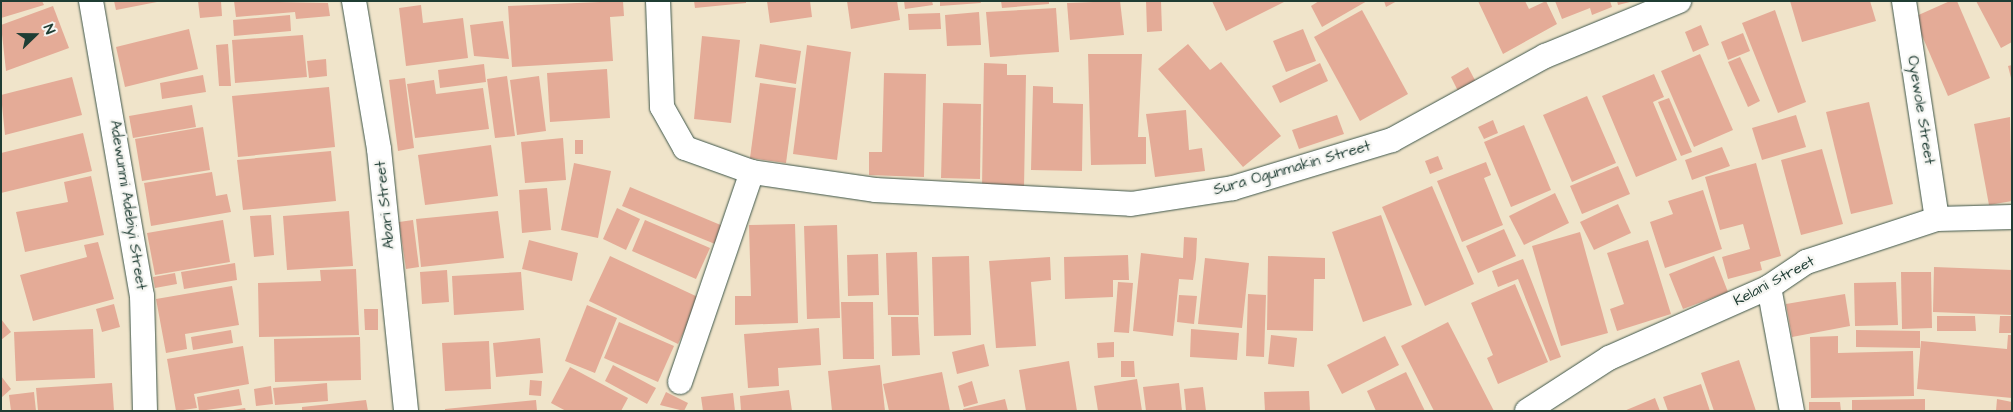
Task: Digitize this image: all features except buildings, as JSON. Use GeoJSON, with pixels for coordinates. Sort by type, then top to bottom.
{"type":"FeatureCollection","features":[{"type":"Feature","properties":{"kind":"street","name":"Adewunmi Adebiyi Street"},"geometry":{"type":"LineString","coordinates":[[91,1],[142,296],[145,411]]}},
{"type":"Feature","properties":{"kind":"street","name":"Abari Street"},"geometry":{"type":"LineString","coordinates":[[354,1],[378,149],[406,411]]}},
{"type":"Feature","properties":{"kind":"street","name":"Sura Ogunmakin Street"},"geometry":{"type":"LineString","coordinates":[[658,1],[662,107],[685,148],[752,172],[875,190],[1131,204],[1233,188],[1392,140],[1545,56],[1679,1]]}},
{"type":"Feature","properties":{"kind":"street","name":"Oyewole Street"},"geometry":{"type":"LineString","coordinates":[[1904,1],[1937,219]]}},
{"type":"Feature","properties":{"kind":"street"},"geometry":{"type":"LineString","coordinates":[[680,382],[752,172]]}},
{"type":"Feature","properties":{"kind":"street","name":"Kelani Street"},"geometry":{"type":"LineString","coordinates":[[1527,411],[1609,358],[1768,287],[1806,262],[1937,219],[2012,217]]}},
{"type":"Feature","properties":{"kind":"street"},"geometry":{"type":"LineString","coordinates":[[1768,287],[1792,411]]}}]}
